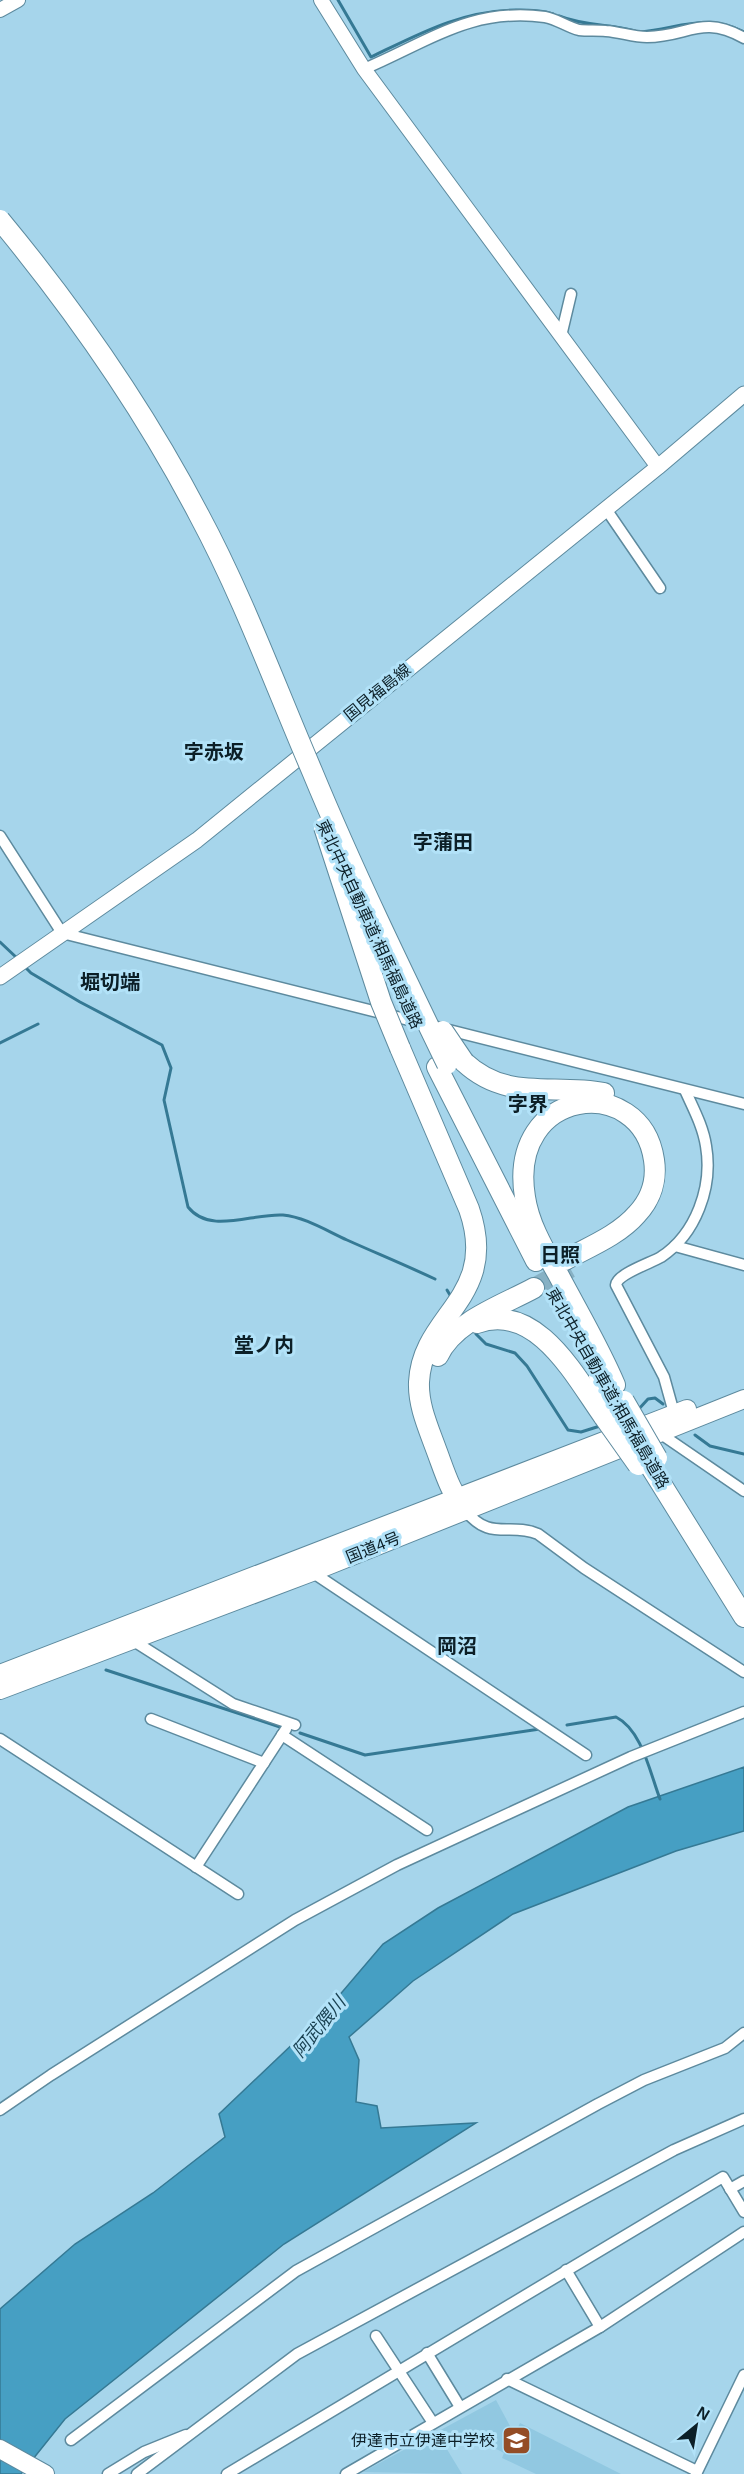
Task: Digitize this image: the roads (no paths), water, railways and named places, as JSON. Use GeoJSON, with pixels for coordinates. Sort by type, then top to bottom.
{"type":"FeatureCollection","features":[{"type":"Feature","properties":{"kind":"highway","name":"東北中央自動車道;相馬福島道路"},"geometry":{"type":"LineString","coordinates":[[0,220],[70,306],[116,372],[184,486],[238,594],[331,830]]}},
{"type":"Feature","properties":{"kind":"highway","name":"東北中央自動車道;相馬福島道路"},"geometry":{"type":"LineString","coordinates":[[0,232],[73,323],[115,385],[198,530],[331,830],[449,1064],[537,1264],[614,1402]]}},
{"type":"Feature","properties":{"kind":"highway"},"geometry":{"type":"LineString","coordinates":[[331,830],[377,991],[469,1209],[476,1234],[474,1268],[465,1290],[423,1361],[420,1394],[425,1419],[462,1500]]}},
{"type":"Feature","properties":{"kind":"highway"},"geometry":{"type":"LineString","coordinates":[[331,830],[449,1042],[449,1064],[505,1086],[586,1090],[613,1095],[636,1108],[658,1135],[664,1150],[666,1171],[663,1190],[654,1209],[642,1224],[625,1238],[568,1264],[630,1222],[645,1204],[653,1186],[655,1168],[652,1148],[646,1135],[631,1117],[601,1104],[584,1103],[567,1107],[550,1115],[537,1128],[528,1144],[522,1178],[530,1219],[604,1358],[614,1402],[647,1461]]}},
{"type":"Feature","properties":{"kind":"highway"},"geometry":{"type":"LineString","coordinates":[[438,1333],[464,1314],[531,1283],[462,1328],[446,1342],[436,1361],[432,1393],[462,1500]]}},
{"type":"Feature","properties":{"kind":"highway"},"geometry":{"type":"LineString","coordinates":[[462,1328],[487,1319],[515,1322],[527,1326],[614,1402]]}},
{"type":"Feature","properties":{"kind":"highway","name":"国道4号"},"geometry":{"type":"LineString","coordinates":[[655,1428],[675,1413],[744,1386]]}},
{"type":"Feature","properties":{"kind":"highway","name":"国道4号"},"geometry":{"type":"LineString","coordinates":[[0,1674],[114,1629],[655,1428],[744,1400]]}},
{"type":"Feature","properties":{"kind":"highway","name":"東北中央自動車道;相馬福島道路"},"geometry":{"type":"LineString","coordinates":[[647,1461],[723,1584],[742,1605]]}},
{"type":"Feature","properties":{"kind":"highway","name":"東北中央自動車道;相馬福島道路"},"geometry":{"type":"LineString","coordinates":[[647,1461],[742,1605]]}},
{"type":"Feature","properties":{"kind":"highway","name":"国道4号"},"geometry":{"type":"LineString","coordinates":[[0,1690],[312,1572],[462,1500]]}},
{"type":"Feature","properties":{"kind":"highway"},"geometry":{"type":"LineString","coordinates":[[0,2449],[45,2474]]}},
{"type":"Feature","properties":{"kind":"main road","name":"国見福島線"},"geometry":{"type":"LineString","coordinates":[[0,977],[196,840],[658,468],[744,394]]}},
{"type":"Feature","properties":{"kind":"street"},"geometry":{"type":"LineString","coordinates":[[0,10],[18,0]]}},
{"type":"Feature","properties":{"kind":"street"},"geometry":{"type":"LineString","coordinates":[[321,0],[364,69],[658,468]]}},
{"type":"Feature","properties":{"kind":"street"},"geometry":{"type":"LineString","coordinates":[[364,69],[462,23],[505,15],[557,19],[578,30],[639,37],[650,37],[710,25],[722,27],[744,38]]}},
{"type":"Feature","properties":{"kind":"street"},"geometry":{"type":"LineString","coordinates":[[561,336],[571,294]]}},
{"type":"Feature","properties":{"kind":"street"},"geometry":{"type":"LineString","coordinates":[[606,509],[660,588]]}},
{"type":"Feature","properties":{"kind":"street"},"geometry":{"type":"LineString","coordinates":[[0,836],[62,933],[744,1104]]}},
{"type":"Feature","properties":{"kind":"street"},"geometry":{"type":"LineString","coordinates":[[675,1413],[664,1377],[616,1285],[620,1277],[660,1257],[675,1246],[698,1213],[705,1191],[706,1147],[701,1125],[685,1090]]}},
{"type":"Feature","properties":{"kind":"street"},"geometry":{"type":"LineString","coordinates":[[675,1246],[744,1265]]}},
{"type":"Feature","properties":{"kind":"street"},"geometry":{"type":"LineString","coordinates":[[655,1428],[744,1491]]}},
{"type":"Feature","properties":{"kind":"street"},"geometry":{"type":"LineString","coordinates":[[462,1500],[479,1525],[491,1530],[538,1534],[584,1568],[744,1672]]}},
{"type":"Feature","properties":{"kind":"street"},"geometry":{"type":"LineString","coordinates":[[312,1572],[586,1755]]}},
{"type":"Feature","properties":{"kind":"street"},"geometry":{"type":"LineString","coordinates":[[114,1629],[232,1704],[292,1725],[282,1735],[196,1867]]}},
{"type":"Feature","properties":{"kind":"street"},"geometry":{"type":"LineString","coordinates":[[0,2109],[295,1920],[397,1865],[480,1824],[631,1757],[744,1712]]}},
{"type":"Feature","properties":{"kind":"street"},"geometry":{"type":"LineString","coordinates":[[152,1719],[264,1763]]}},
{"type":"Feature","properties":{"kind":"street"},"geometry":{"type":"LineString","coordinates":[[282,1735],[427,1830]]}},
{"type":"Feature","properties":{"kind":"street"},"geometry":{"type":"LineString","coordinates":[[0,1739],[238,1894]]}},
{"type":"Feature","properties":{"kind":"street"},"geometry":{"type":"LineString","coordinates":[[71,2440],[296,2271],[598,2104],[644,2080],[725,2048],[744,2033]]}},
{"type":"Feature","properties":{"kind":"street"},"geometry":{"type":"LineString","coordinates":[[137,2474],[297,2354],[674,2150],[744,2119]]}},
{"type":"Feature","properties":{"kind":"street"},"geometry":{"type":"LineString","coordinates":[[227,2474],[723,2177],[744,2212]]}},
{"type":"Feature","properties":{"kind":"street"},"geometry":{"type":"LineString","coordinates":[[730,2189],[744,2181]]}},
{"type":"Feature","properties":{"kind":"street"},"geometry":{"type":"LineString","coordinates":[[346,2474],[600,2327],[744,2232]]}},
{"type":"Feature","properties":{"kind":"street"},"geometry":{"type":"LineString","coordinates":[[566,2270],[600,2327]]}},
{"type":"Feature","properties":{"kind":"street"},"geometry":{"type":"LineString","coordinates":[[376,2336],[433,2423]]}},
{"type":"Feature","properties":{"kind":"street"},"geometry":{"type":"LineString","coordinates":[[427,2354],[460,2407]]}},
{"type":"Feature","properties":{"kind":"street"},"geometry":{"type":"LineString","coordinates":[[507,2379],[697,2473],[744,2375]]}},
{"type":"Feature","properties":{"kind":"street"},"geometry":{"type":"LineString","coordinates":[[108,2474],[144,2452],[197,2431]]}},
{"type":"Feature","properties":{"kind":"water","name":"阿武隈川"},"geometry":{"type":"Polygon","coordinates":[[[744,1767],[744,1831],[676,1851],[513,1914],[413,1981],[349,2037],[359,2060],[356,2102],[377,2106],[381,2128],[476,2123],[284,2244],[65,2419],[21,2474],[0,2474],[0,2309],[75,2244],[153,2193],[225,2137],[219,2114],[320,2018],[383,1944],[438,1908],[628,1807],[744,1767]]]}},
{"type":"Feature","properties":{"kind":"waterway"},"geometry":{"type":"LineString","coordinates":[[338,0],[371,57],[441,25],[477,14],[516,10],[553,14]]}},
{"type":"Feature","properties":{"kind":"waterway"},"geometry":{"type":"LineString","coordinates":[[559,16],[578,22],[635,31]]}},
{"type":"Feature","properties":{"kind":"waterway"},"geometry":{"type":"LineString","coordinates":[[641,32],[693,23],[717,23],[744,32]]}},
{"type":"Feature","properties":{"kind":"waterway"},"geometry":{"type":"LineString","coordinates":[[0,942],[18,959]]}},
{"type":"Feature","properties":{"kind":"waterway"},"geometry":{"type":"LineString","coordinates":[[24,966],[31,973],[80,1002],[162,1045],[171,1068],[164,1100],[188,1207],[197,1215],[208,1220],[220,1221],[271,1215],[299,1218],[435,1279]]}},
{"type":"Feature","properties":{"kind":"waterway"},"geometry":{"type":"LineString","coordinates":[[0,1043],[38,1024]]}},
{"type":"Feature","properties":{"kind":"waterway"},"geometry":{"type":"LineString","coordinates":[[447,1290],[450,1295]]}},
{"type":"Feature","properties":{"kind":"waterway"},"geometry":{"type":"LineString","coordinates":[[476,1334],[486,1344],[515,1353],[527,1366],[568,1430],[581,1432],[600,1426]]}},
{"type":"Feature","properties":{"kind":"waterway"},"geometry":{"type":"LineString","coordinates":[[637,1411],[648,1399],[655,1398],[663,1404]]}},
{"type":"Feature","properties":{"kind":"waterway"},"geometry":{"type":"LineString","coordinates":[[695,1435],[710,1446],[744,1454]]}},
{"type":"Feature","properties":{"kind":"waterway"},"geometry":{"type":"LineString","coordinates":[[106,1670],[283,1728]]}},
{"type":"Feature","properties":{"kind":"waterway"},"geometry":{"type":"LineString","coordinates":[[567,1725],[616,1717],[625,1723],[639,1742],[660,1799]]}},
{"type":"Feature","properties":{"kind":"waterway"},"geometry":{"type":"LineString","coordinates":[[300,1733],[365,1755],[540,1729]]}},
{"type":"Feature","properties":{"kind":"tunnel"},"geometry":{"type":"LineString","coordinates":[[534,1288],[570,1268]]}},
{"type":"Feature","properties":{"kind":"place","name":"伊達市立伊達中学校"},"geometry":{"type":"Point","coordinates":[516,2440]}},
{"type":"Feature","properties":{"kind":"district","name":"字赤坂"},"geometry":{"type":"Point","coordinates":[214,752]}},
{"type":"Feature","properties":{"kind":"district","name":"字蒲田"},"geometry":{"type":"Point","coordinates":[443,842]}},
{"type":"Feature","properties":{"kind":"district","name":"堀切端"},"geometry":{"type":"Point","coordinates":[110,982]}},
{"type":"Feature","properties":{"kind":"district","name":"字界"},"geometry":{"type":"Point","coordinates":[528,1104]}},
{"type":"Feature","properties":{"kind":"district","name":"日照"},"geometry":{"type":"Point","coordinates":[560,1255]}},
{"type":"Feature","properties":{"kind":"district","name":"堂ノ内"},"geometry":{"type":"Point","coordinates":[264,1345]}},
{"type":"Feature","properties":{"kind":"district","name":"岡沼"},"geometry":{"type":"Point","coordinates":[457,1646]}}]}
